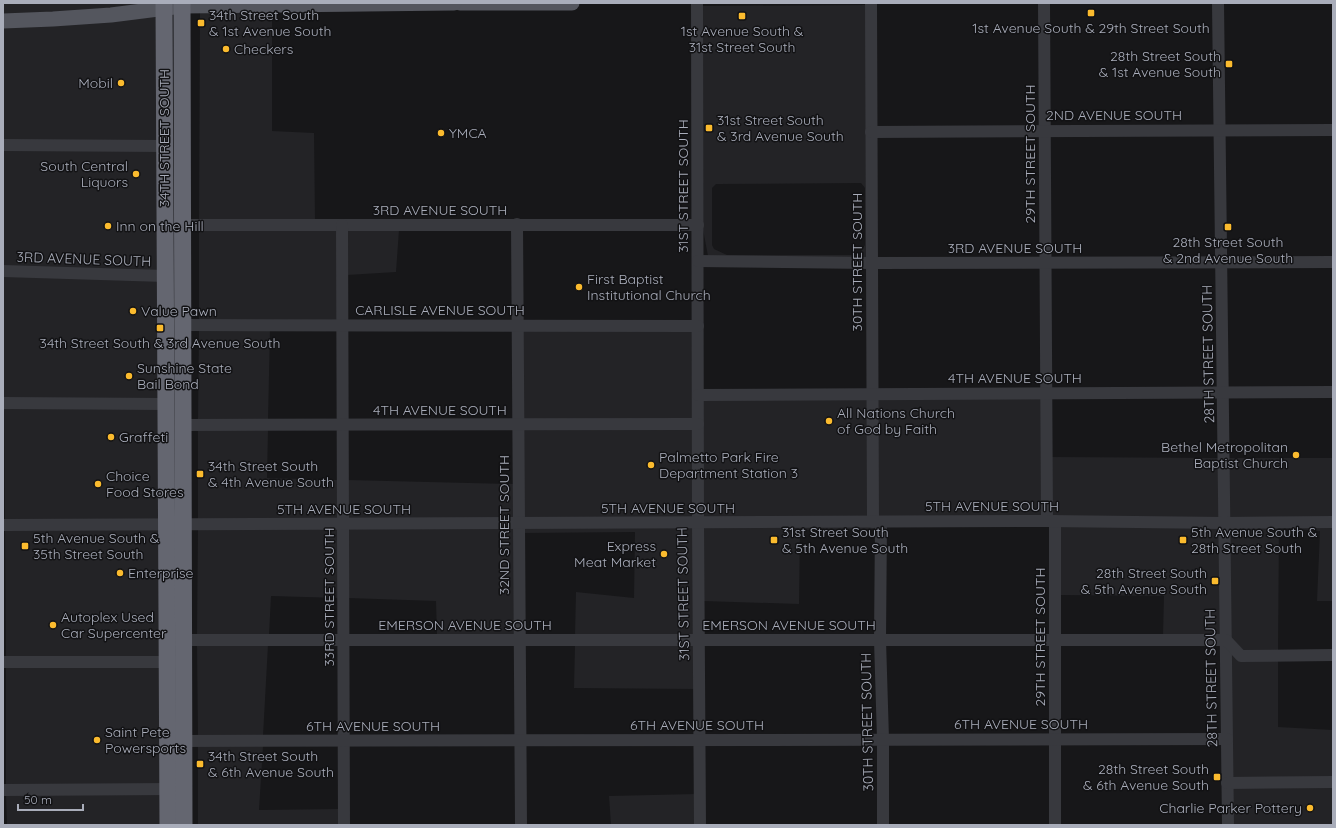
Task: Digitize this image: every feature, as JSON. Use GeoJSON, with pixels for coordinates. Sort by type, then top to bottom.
{"type":"FeatureCollection","features":[{"type":"Feature","properties":{"kind":"highway","name":"34TH STREET SOUTH"},"geometry":{"type":"LineString","coordinates":[[182,5],[183,524],[175,640],[167,662],[175,741],[176,789],[184,825]]}},
{"type":"Feature","properties":{"kind":"highway","name":"34TH STREET SOUTH"},"geometry":{"type":"LineString","coordinates":[[164,6],[166,524],[175,640],[183,662],[175,741]]}},
{"type":"Feature","properties":{"kind":"highway"},"geometry":{"type":"LineString","coordinates":[[164,70],[175,74],[175,112],[182,117]]}},
{"type":"Feature","properties":{"kind":"highway"},"geometry":{"type":"LineString","coordinates":[[164,151],[175,162],[175,214],[183,225]]}},
{"type":"Feature","properties":{"kind":"highway"},"geometry":{"type":"LineString","coordinates":[[165,276],[172,282],[176,289],[176,335],[183,346]]}},
{"type":"Feature","properties":{"kind":"highway","name":"34TH STREET SOUTH"},"geometry":{"type":"LineString","coordinates":[[168,825],[176,789]]}},
{"type":"Feature","properties":{"kind":"main road"},"geometry":{"type":"LineString","coordinates":[[3,21],[111,15],[164,6],[182,5],[454,3]]}},
{"type":"Feature","properties":{"kind":"main road"},"geometry":{"type":"LineString","coordinates":[[460,3],[572,3]]}},
{"type":"Feature","properties":{"kind":"street","name":"31ST STREET SOUTH"},"geometry":{"type":"LineString","coordinates":[[697,3],[700,825]]}},
{"type":"Feature","properties":{"kind":"street","name":"30TH STREET SOUTH"},"geometry":{"type":"LineString","coordinates":[[871,3],[873,394],[883,739],[883,825]]}},
{"type":"Feature","properties":{"kind":"street","name":"29TH STREET SOUTH"},"geometry":{"type":"LineString","coordinates":[[1044,3],[1047,393],[1055,640],[1055,825]]}},
{"type":"Feature","properties":{"kind":"street","name":"28TH STREET SOUTH"},"geometry":{"type":"LineString","coordinates":[[1218,3],[1228,825]]}},
{"type":"Feature","properties":{"kind":"street","name":"2ND AVENUE SOUTH"},"geometry":{"type":"LineString","coordinates":[[871,132],[1333,130]]}},
{"type":"Feature","properties":{"kind":"street"},"geometry":{"type":"LineString","coordinates":[[3,145],[164,151]]}},
{"type":"Feature","properties":{"kind":"street","name":"32ND STREET SOUTH"},"geometry":{"type":"LineString","coordinates":[[517,224],[521,825]]}},
{"type":"Feature","properties":{"kind":"street","name":"3RD AVENUE SOUTH"},"geometry":{"type":"LineString","coordinates":[[183,225],[698,225]]}},
{"type":"Feature","properties":{"kind":"street","name":"33RD STREET SOUTH"},"geometry":{"type":"LineString","coordinates":[[342,225],[344,825]]}},
{"type":"Feature","properties":{"kind":"street","name":"3RD AVENUE SOUTH"},"geometry":{"type":"LineString","coordinates":[[698,261],[872,263],[1333,262]]}},
{"type":"Feature","properties":{"kind":"street","name":"3RD AVENUE SOUTH"},"geometry":{"type":"LineString","coordinates":[[3,271],[165,276]]}},
{"type":"Feature","properties":{"kind":"street","name":"CARLISLE AVENUE SOUTH"},"geometry":{"type":"LineString","coordinates":[[183,325],[698,326]]}},
{"type":"Feature","properties":{"kind":"street","name":"4TH AVENUE SOUTH"},"geometry":{"type":"LineString","coordinates":[[698,395],[1333,392]]}},
{"type":"Feature","properties":{"kind":"street"},"geometry":{"type":"LineString","coordinates":[[3,403],[165,404]]}},
{"type":"Feature","properties":{"kind":"street","name":"4TH AVENUE SOUTH"},"geometry":{"type":"LineString","coordinates":[[183,425],[698,424]]}},
{"type":"Feature","properties":{"kind":"street","name":"5TH AVENUE SOUTH"},"geometry":{"type":"LineString","coordinates":[[3,525],[1051,521],[1224,523],[1333,522]]}},
{"type":"Feature","properties":{"kind":"street","name":"EMERSON AVENUE SOUTH"},"geometry":{"type":"LineString","coordinates":[[175,640],[1226,640]]}},
{"type":"Feature","properties":{"kind":"street"},"geometry":{"type":"LineString","coordinates":[[1226,640],[1241,656],[1333,654]]}},
{"type":"Feature","properties":{"kind":"street"},"geometry":{"type":"LineString","coordinates":[[3,662],[183,662]]}},
{"type":"Feature","properties":{"kind":"street","name":"6TH AVENUE SOUTH"},"geometry":{"type":"LineString","coordinates":[[175,741],[1227,739]]}},
{"type":"Feature","properties":{"kind":"street"},"geometry":{"type":"LineString","coordinates":[[1227,783],[1333,782]]}},
{"type":"Feature","properties":{"kind":"street"},"geometry":{"type":"LineString","coordinates":[[3,790],[176,789]]}},
{"type":"Feature","properties":{"kind":"shaded area"},"geometry":{"type":"Polygon","coordinates":[[[3,3],[159,3],[111,10],[3,16],[3,3]]]}},
{"type":"Feature","properties":{"kind":"shaded area"},"geometry":{"type":"Polygon","coordinates":[[[867,5],[867,258],[708,256],[702,224],[702,6],[867,5]],[[861,183],[716,184],[712,188],[712,245],[714,249],[727,255],[854,255],[860,253],[865,245],[865,188],[861,183]]]}},
{"type":"Feature","properties":{"kind":"shaded area"},"geometry":{"type":"Polygon","coordinates":[[[523,8],[272,13],[272,131],[314,133],[315,220],[199,220],[200,11],[523,8]]]}},
{"type":"Feature","properties":{"kind":"shaded area"},"geometry":{"type":"Polygon","coordinates":[[[159,14],[160,141],[3,140],[3,26],[159,14]]]}},
{"type":"Feature","properties":{"kind":"shaded area"},"geometry":{"type":"Polygon","coordinates":[[[3,150],[160,151],[160,271],[3,266],[3,150]]]}},
{"type":"Feature","properties":{"kind":"shaded area"},"geometry":{"type":"Polygon","coordinates":[[[199,230],[338,230],[338,320],[199,320],[199,230]]]}},
{"type":"Feature","properties":{"kind":"shaded area"},"geometry":{"type":"Polygon","coordinates":[[[347,230],[399,230],[396,272],[347,275],[347,230]]]}},
{"type":"Feature","properties":{"kind":"shaded area"},"geometry":{"type":"Polygon","coordinates":[[[3,276],[160,281],[161,399],[4,398],[3,276]]]}},
{"type":"Feature","properties":{"kind":"shaded area"},"geometry":{"type":"Polygon","coordinates":[[[199,330],[270,330],[268,420],[198,420],[199,330]]]}},
{"type":"Feature","properties":{"kind":"shaded area"},"geometry":{"type":"Polygon","coordinates":[[[522,330],[693,331],[693,419],[523,420],[522,330]]]}},
{"type":"Feature","properties":{"kind":"shaded area"},"geometry":{"type":"Polygon","coordinates":[[[1042,398],[1043,516],[877,517],[877,399],[1042,398]]]}},
{"type":"Feature","properties":{"kind":"shaded area"},"geometry":{"type":"Polygon","coordinates":[[[868,399],[868,517],[702,517],[702,400],[868,399]]]}},
{"type":"Feature","properties":{"kind":"shaded area"},"geometry":{"type":"Polygon","coordinates":[[[4,408],[161,409],[161,519],[5,520],[4,408]]]}},
{"type":"Feature","properties":{"kind":"shaded area"},"geometry":{"type":"Polygon","coordinates":[[[693,429],[693,517],[523,518],[523,430],[693,429]]]}},
{"type":"Feature","properties":{"kind":"shaded area"},"geometry":{"type":"Polygon","coordinates":[[[198,430],[268,430],[267,478],[339,480],[339,519],[198,519],[198,430]]]}},
{"type":"Feature","properties":{"kind":"shaded area"},"geometry":{"type":"Polygon","coordinates":[[[1051,457],[1219,458],[1219,518],[1052,516],[1051,457]]]}},
{"type":"Feature","properties":{"kind":"shaded area"},"geometry":{"type":"Polygon","coordinates":[[[1228,458],[1333,458],[1333,517],[1228,518],[1228,458]]]}},
{"type":"Feature","properties":{"kind":"shaded area"},"geometry":{"type":"Polygon","coordinates":[[[348,480],[514,484],[514,518],[348,519],[348,480]]]}},
{"type":"Feature","properties":{"kind":"shaded area"},"geometry":{"type":"Polygon","coordinates":[[[1059,526],[1220,528],[1221,635],[1163,635],[1164,596],[1059,595],[1059,526]]]}},
{"type":"Feature","properties":{"kind":"shaded area"},"geometry":{"type":"Polygon","coordinates":[[[877,527],[877,529],[800,530],[799,604],[703,601],[702,528],[877,527]]]}},
{"type":"Feature","properties":{"kind":"shaded area"},"geometry":{"type":"Polygon","coordinates":[[[1333,527],[1333,601],[1317,601],[1320,531],[1285,528],[1333,527]]]}},
{"type":"Feature","properties":{"kind":"shaded area"},"geometry":{"type":"Polygon","coordinates":[[[514,528],[515,635],[437,635],[436,601],[348,598],[348,529],[514,528]]]}},
{"type":"Feature","properties":{"kind":"shaded area"},"geometry":{"type":"Polygon","coordinates":[[[523,528],[693,528],[694,635],[575,635],[576,592],[634,598],[635,532],[523,533],[523,528]]]}},
{"type":"Feature","properties":{"kind":"shaded area"},"geometry":{"type":"Polygon","coordinates":[[[1229,528],[1279,528],[1278,650],[1243,651],[1230,638],[1229,528]]]}},
{"type":"Feature","properties":{"kind":"shaded area"},"geometry":{"type":"Polygon","coordinates":[[[161,529],[162,657],[6,657],[5,530],[161,529]]]}},
{"type":"Feature","properties":{"kind":"shaded area"},"geometry":{"type":"Polygon","coordinates":[[[198,529],[339,529],[339,598],[271,596],[269,635],[197,635],[198,529]]]}},
{"type":"Feature","properties":{"kind":"shaded area"},"geometry":{"type":"Polygon","coordinates":[[[197,645],[268,645],[263,736],[198,736],[197,645]]]}},
{"type":"Feature","properties":{"kind":"shaded area"},"geometry":{"type":"Polygon","coordinates":[[[575,645],[694,645],[695,689],[574,688],[575,645]]]}},
{"type":"Feature","properties":{"kind":"shaded area"},"geometry":{"type":"Polygon","coordinates":[[[1230,652],[1278,660],[1278,727],[1333,730],[1333,777],[1232,778],[1230,652]]]}},
{"type":"Feature","properties":{"kind":"shaded area"},"geometry":{"type":"Polygon","coordinates":[[[6,667],[162,667],[162,784],[6,785],[6,667]]]}},
{"type":"Feature","properties":{"kind":"shaded area"},"geometry":{"type":"Polygon","coordinates":[[[198,746],[263,746],[259,810],[340,809],[340,825],[198,825],[198,746]]]}},
{"type":"Feature","properties":{"kind":"shaded area"},"geometry":{"type":"Polygon","coordinates":[[[1333,787],[1333,825],[1232,825],[1232,788],[1333,787]]]}},
{"type":"Feature","properties":{"kind":"shaded area"},"geometry":{"type":"Polygon","coordinates":[[[696,794],[696,825],[611,825],[609,796],[696,794]]]}},
{"type":"Feature","properties":{"kind":"shaded area"},"geometry":{"type":"Polygon","coordinates":[[[6,795],[162,795],[161,825],[7,825],[6,795]]]}},
{"type":"Feature","properties":{"kind":"place","name":"1st Avenue South & 29th Street South"},"geometry":{"type":"Point","coordinates":[1091,13]}},
{"type":"Feature","properties":{"kind":"place","name":"1st Avenue South & 31st Street South"},"geometry":{"type":"Point","coordinates":[742,16]}},
{"type":"Feature","properties":{"kind":"place","name":"34th Street South & 1st Avenue South"},"geometry":{"type":"Point","coordinates":[201,23]}},
{"type":"Feature","properties":{"kind":"place","name":"Checkers"},"geometry":{"type":"Point","coordinates":[226,49]}},
{"type":"Feature","properties":{"kind":"place","name":"28th Street South & 1st Avenue South"},"geometry":{"type":"Point","coordinates":[1229,64]}},
{"type":"Feature","properties":{"kind":"place","name":"Mobil"},"geometry":{"type":"Point","coordinates":[121,83]}},
{"type":"Feature","properties":{"kind":"place","name":"31st Street South & 3rd Avenue South"},"geometry":{"type":"Point","coordinates":[709,128]}},
{"type":"Feature","properties":{"kind":"place","name":"YMCA"},"geometry":{"type":"Point","coordinates":[441,133]}},
{"type":"Feature","properties":{"kind":"place","name":"South Central Liquors"},"geometry":{"type":"Point","coordinates":[136,174]}},
{"type":"Feature","properties":{"kind":"place","name":"Inn on the Hill"},"geometry":{"type":"Point","coordinates":[108,226]}},
{"type":"Feature","properties":{"kind":"place","name":"28th Street South & 2nd Avenue South"},"geometry":{"type":"Point","coordinates":[1228,227]}},
{"type":"Feature","properties":{"kind":"place","name":"First Baptist Institutional Church"},"geometry":{"type":"Point","coordinates":[579,287]}},
{"type":"Feature","properties":{"kind":"place","name":"Value Pawn"},"geometry":{"type":"Point","coordinates":[133,311]}},
{"type":"Feature","properties":{"kind":"place","name":"34th Street South & 3rd Avenue South"},"geometry":{"type":"Point","coordinates":[160,328]}},
{"type":"Feature","properties":{"kind":"place","name":"Sunshine State Bail Bond"},"geometry":{"type":"Point","coordinates":[129,376]}},
{"type":"Feature","properties":{"kind":"place","name":"All Nations Church of God by Faith"},"geometry":{"type":"Point","coordinates":[829,421]}},
{"type":"Feature","properties":{"kind":"place","name":"Graffeti"},"geometry":{"type":"Point","coordinates":[111,437]}},
{"type":"Feature","properties":{"kind":"place","name":"Bethel Metropolitan Baptist Church"},"geometry":{"type":"Point","coordinates":[1296,455]}},
{"type":"Feature","properties":{"kind":"place","name":"Palmetto Park Fire Department Station 3"},"geometry":{"type":"Point","coordinates":[651,465]}},
{"type":"Feature","properties":{"kind":"place","name":"34th Street South & 4th Avenue South"},"geometry":{"type":"Point","coordinates":[200,474]}},
{"type":"Feature","properties":{"kind":"place","name":"Choice Food Stores"},"geometry":{"type":"Point","coordinates":[98,484]}},
{"type":"Feature","properties":{"kind":"place","name":"31st Street South & 5th Avenue South"},"geometry":{"type":"Point","coordinates":[774,540]}},
{"type":"Feature","properties":{"kind":"place","name":"5th Avenue South & 28th Street South"},"geometry":{"type":"Point","coordinates":[1183,540]}},
{"type":"Feature","properties":{"kind":"place","name":"5th Avenue South & 35th Street South"},"geometry":{"type":"Point","coordinates":[25,546]}},
{"type":"Feature","properties":{"kind":"place","name":"Express Meat Market"},"geometry":{"type":"Point","coordinates":[664,554]}},
{"type":"Feature","properties":{"kind":"place","name":"Enterprise"},"geometry":{"type":"Point","coordinates":[120,573]}},
{"type":"Feature","properties":{"kind":"place","name":"28th Street South & 5th Avenue South"},"geometry":{"type":"Point","coordinates":[1215,581]}},
{"type":"Feature","properties":{"kind":"place","name":"Autoplex Used Car Supercenter"},"geometry":{"type":"Point","coordinates":[53,625]}},
{"type":"Feature","properties":{"kind":"place","name":"Saint Pete Powersports"},"geometry":{"type":"Point","coordinates":[97,740]}},
{"type":"Feature","properties":{"kind":"place","name":"34th Street South & 6th Avenue South"},"geometry":{"type":"Point","coordinates":[200,764]}},
{"type":"Feature","properties":{"kind":"place","name":"28th Street South & 6th Avenue South"},"geometry":{"type":"Point","coordinates":[1217,777]}},
{"type":"Feature","properties":{"kind":"place","name":"Charlie Parker Pottery"},"geometry":{"type":"Point","coordinates":[1310,808]}}]}
